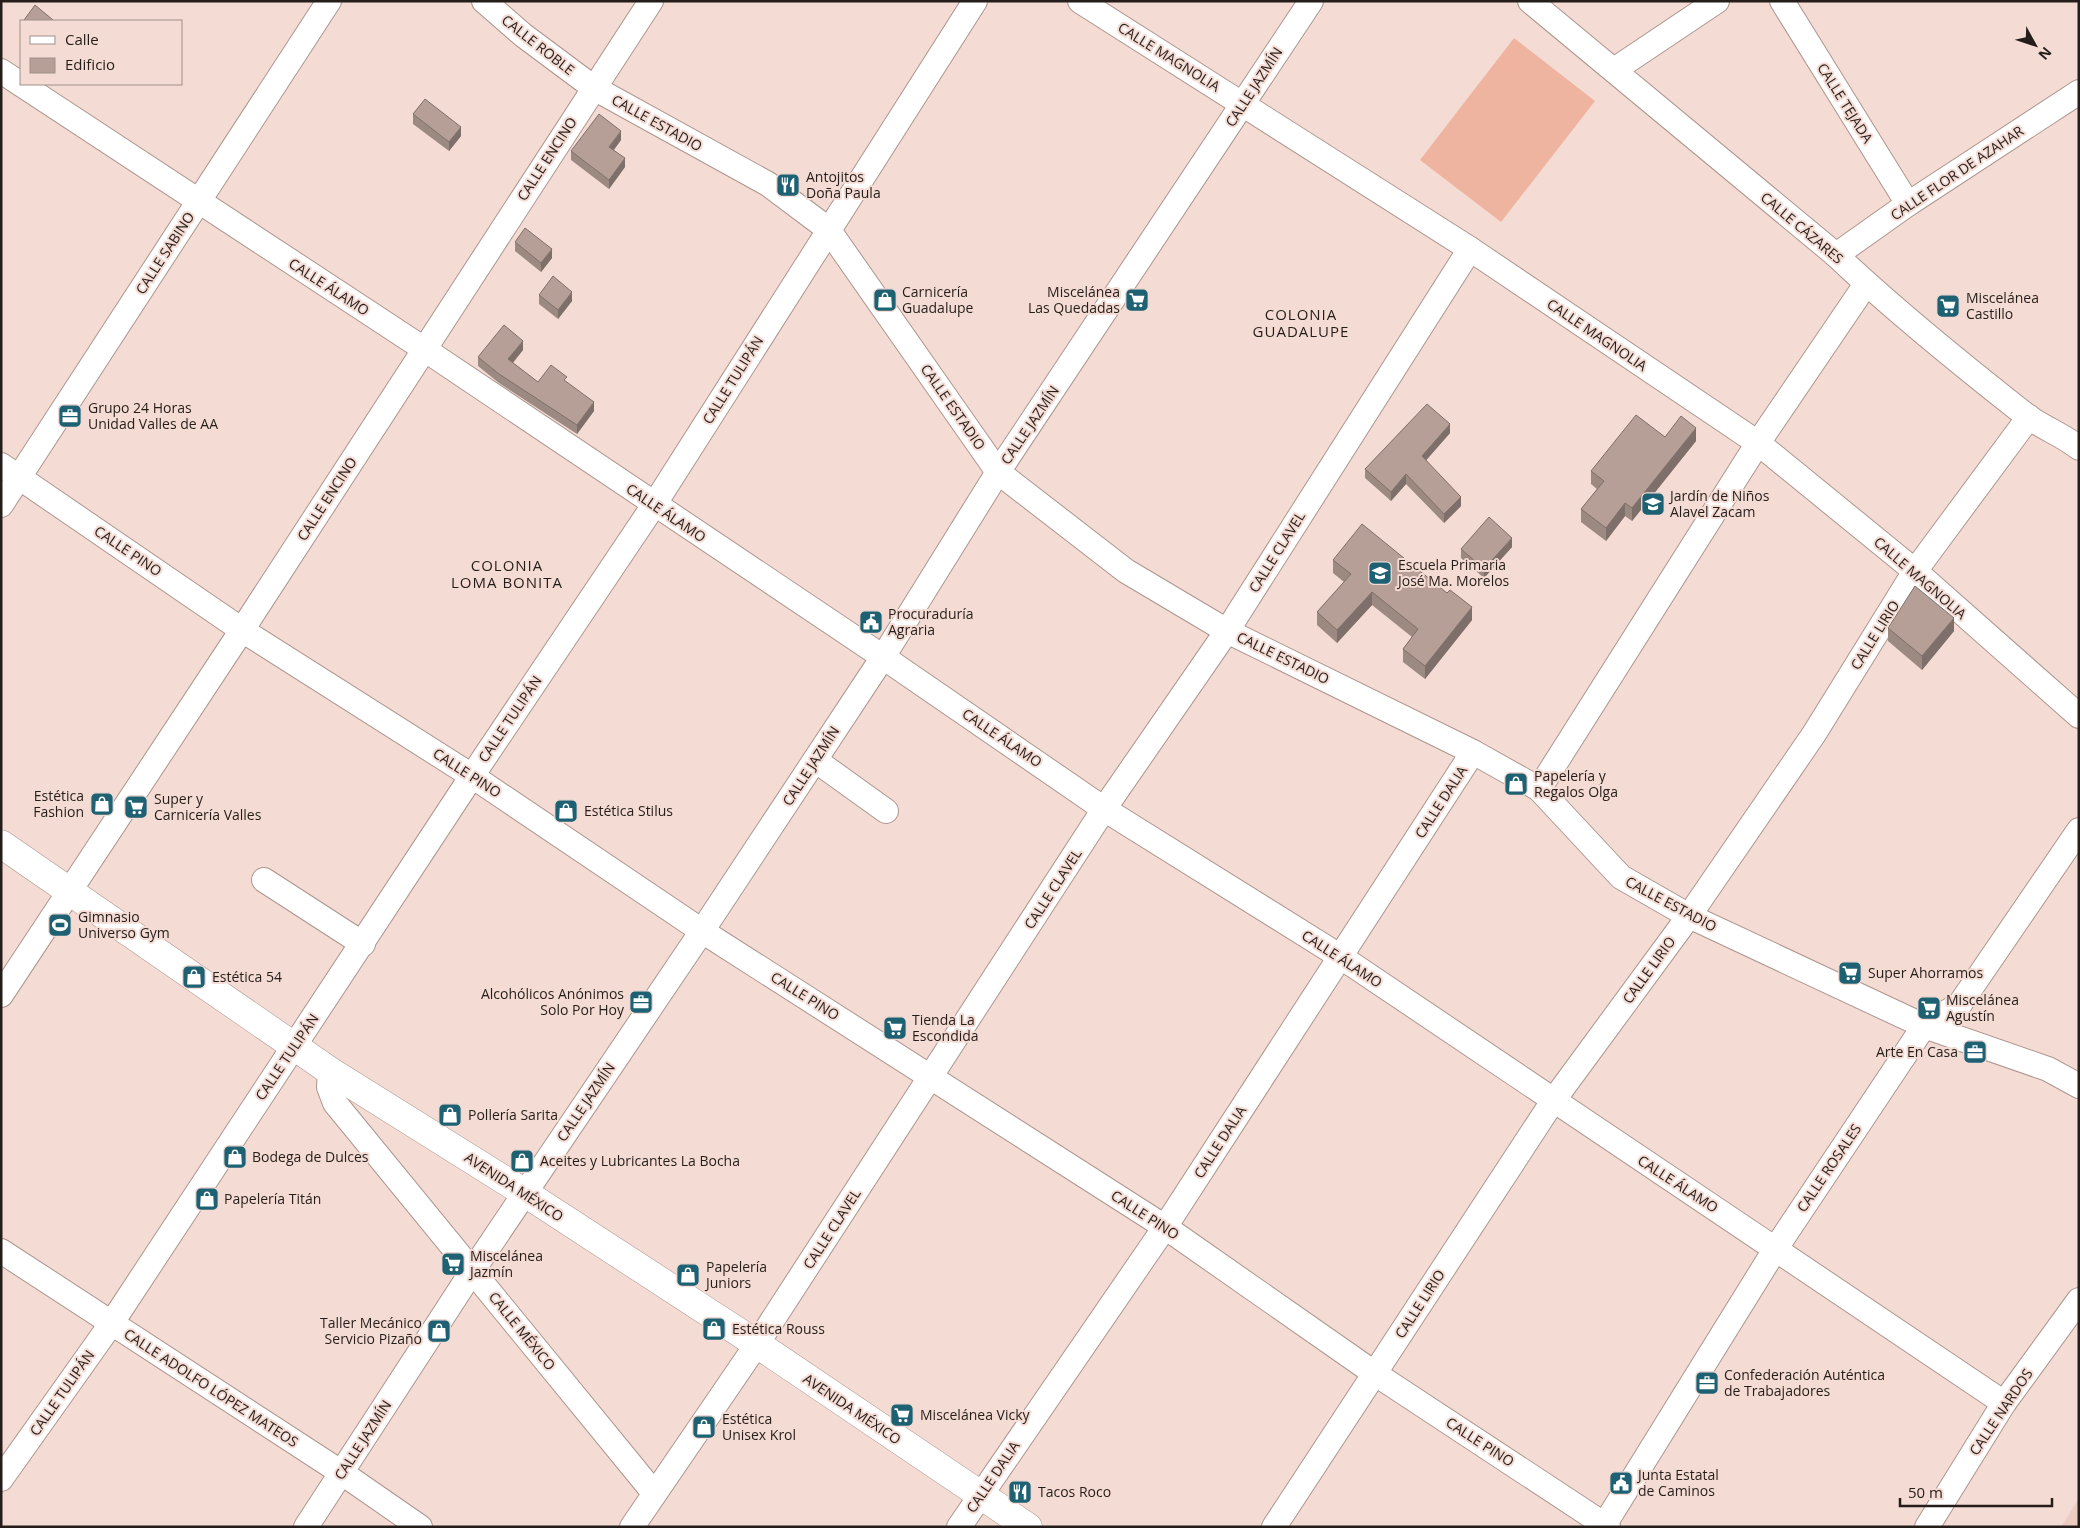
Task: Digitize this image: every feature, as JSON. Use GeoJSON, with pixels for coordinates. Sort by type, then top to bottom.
{"type":"FeatureCollection","features":[{"type":"Feature","properties":{"kind":"street","name":"CALLE SABINO"},"geometry":{"type":"LineString","coordinates":[[1,505],[11,471],[199,202],[329,1]]}},
{"type":"Feature","properties":{"kind":"street","name":"CALLE ROBLE"},"geometry":{"type":"LineString","coordinates":[[484,1],[523,35],[594,88]]}},
{"type":"Feature","properties":{"kind":"street","name":"CALLE ENCINO"},"geometry":{"type":"LineString","coordinates":[[1,995],[242,630],[650,1]]}},
{"type":"Feature","properties":{"kind":"street","name":"CALLE TULIPÁN"},"geometry":{"type":"LineString","coordinates":[[1,1479],[111,1324],[472,776],[654,505],[828,228],[975,1]]}},
{"type":"Feature","properties":{"kind":"street","name":"CALLE MAGNOLIA"},"geometry":{"type":"LineString","coordinates":[[1080,1],[1470,249],[1758,443],[1915,571],[2079,716]]}},
{"type":"Feature","properties":{"kind":"street","name":"CALLE JAZMÍN"},"geometry":{"type":"LineString","coordinates":[[306,1527],[472,1270],[702,930],[883,657],[998,472],[1311,1]]}},
{"type":"Feature","properties":{"kind":"street","name":"CALLE CÁZARES"},"geometry":{"type":"LineString","coordinates":[[1530,1],[1836,256],[1866,284],[2029,417],[2074,437]]}},
{"type":"Feature","properties":{"kind":"street"},"geometry":{"type":"LineString","coordinates":[[1614,70],[1717,1]]}},
{"type":"Feature","properties":{"kind":"street","name":"CALLE TEJADA"},"geometry":{"type":"LineString","coordinates":[[1782,1],[1908,204]]}},
{"type":"Feature","properties":{"kind":"street","name":"CALLE ÁLAMO"},"geometry":{"type":"LineString","coordinates":[[1,71],[20,84]]}},
{"type":"Feature","properties":{"kind":"street","name":"CALLE ÁLAMO"},"geometry":{"type":"LineString","coordinates":[[22,85],[424,349],[883,657],[1104,809],[1340,957],[1553,1101],[1776,1248],[2004,1403]]}},
{"type":"Feature","properties":{"kind":"street","name":"CALLE ESTADIO"},"geometry":{"type":"LineString","coordinates":[[594,88],[768,184],[828,228],[998,472],[1126,570],[1227,631],[1474,752],[1540,789],[1621,877],[1689,916],[1924,1026],[2048,1070],[2079,1086]]}},
{"type":"Feature","properties":{"kind":"street","name":"CALLE FLOR DE AZAHAR"},"geometry":{"type":"LineString","coordinates":[[1836,256],[1908,204],[2079,92]]}},
{"type":"Feature","properties":{"kind":"street","name":"CALLE CLAVEL"},"geometry":{"type":"LineString","coordinates":[[632,1527],[757,1344],[1104,809],[1227,631],[1470,249]]}},
{"type":"Feature","properties":{"kind":"street"},"geometry":{"type":"LineString","coordinates":[[1540,789],[1758,443],[1866,284]]}},
{"type":"Feature","properties":{"kind":"street","name":"CALLE LIRIO"},"geometry":{"type":"LineString","coordinates":[[1274,1527],[1553,1101],[1689,916],[1814,734],[1915,571],[2029,417]]}},
{"type":"Feature","properties":{"kind":"street","name":"CALLE PINO"},"geometry":{"type":"LineString","coordinates":[[11,471],[242,630],[472,776],[702,930],[1165,1227],[1374,1372],[1605,1526]]}},
{"type":"Feature","properties":{"kind":"street","name":"CALLE DALIA"},"geometry":{"type":"LineString","coordinates":[[959,1527],[1165,1227],[1474,752]]}},
{"type":"Feature","properties":{"kind":"street"},"geometry":{"type":"LineString","coordinates":[[815,760],[886,811]]}},
{"type":"Feature","properties":{"kind":"street","name":"CALLE ROSALES"},"geometry":{"type":"LineString","coordinates":[[1605,1526],[1776,1248],[1924,1026],[1960,1004],[2079,830]]}},
{"type":"Feature","properties":{"kind":"street","name":"AVENIDA MÉXICO"},"geometry":{"type":"LineString","coordinates":[[1,844],[330,1071],[525,1193],[757,1344],[1028,1527]]}},
{"type":"Feature","properties":{"kind":"street"},"geometry":{"type":"LineString","coordinates":[[264,880],[363,944]]}},
{"type":"Feature","properties":{"kind":"street","name":"CALLE MÉXICO"},"geometry":{"type":"LineString","coordinates":[[330,1071],[329,1087],[334,1103],[654,1493]]}},
{"type":"Feature","properties":{"kind":"street","name":"CALLE ADOLFO LÓPEZ MATEOS"},"geometry":{"type":"LineString","coordinates":[[1,1251],[342,1473],[420,1527]]}},
{"type":"Feature","properties":{"kind":"street","name":"CALLE NARDOS"},"geometry":{"type":"LineString","coordinates":[[1927,1527],[2004,1403],[2079,1300]]}},
{"type":"Feature","properties":{"kind":"shaded area"},"geometry":{"type":"Polygon","coordinates":[[[1514,38],[1595,101],[1501,222],[1420,160],[1514,38]]]}},
{"type":"Feature","properties":{"kind":"shaded area"},"geometry":{"type":"Polygon","coordinates":[[[2079,1498],[2079,1527],[2061,1527],[2079,1498]]]}},
{"type":"Feature","properties":{"kind":"building"},"geometry":{"type":"Polygon","coordinates":[[[35,5],[53,20],[24,20],[35,5]]]}},
{"type":"Feature","properties":{"kind":"building"},"geometry":{"type":"Polygon","coordinates":[[[425,99],[461,127],[449,142],[413,114],[425,99]]]}},
{"type":"Feature","properties":{"kind":"building"},"geometry":{"type":"Polygon","coordinates":[[[599,114],[621,131],[609,147],[625,158],[609,180],[571,151],[599,114]]]}},
{"type":"Feature","properties":{"kind":"building"},"geometry":{"type":"Polygon","coordinates":[[[525,228],[552,249],[541,263],[515,242],[525,228]]]}},
{"type":"Feature","properties":{"kind":"building"},"geometry":{"type":"Polygon","coordinates":[[[553,276],[572,292],[558,310],[539,295],[553,276]]]}},
{"type":"Feature","properties":{"kind":"building"},"geometry":{"type":"Polygon","coordinates":[[[504,325],[523,341],[508,359],[538,382],[551,365],[567,377],[564,380],[594,402],[577,425],[499,374],[478,357],[504,325]]]}},
{"type":"Feature","properties":{"kind":"building"},"geometry":{"type":"Polygon","coordinates":[[[1427,404],[1450,424],[1422,456],[1461,497],[1444,514],[1406,474],[1391,492],[1365,469],[1427,404]]]}},
{"type":"Feature","properties":{"kind":"building"},"geometry":{"type":"Polygon","coordinates":[[[1636,415],[1665,437],[1681,416],[1696,428],[1632,508],[1625,503],[1606,528],[1581,509],[1604,481],[1591,471],[1636,415]]]}},
{"type":"Feature","properties":{"kind":"building"},"geometry":{"type":"Polygon","coordinates":[[[1489,517],[1512,538],[1484,569],[1461,549],[1489,517]]]}},
{"type":"Feature","properties":{"kind":"building"},"geometry":{"type":"Polygon","coordinates":[[[1362,524],[1447,593],[1450,590],[1472,607],[1425,666],[1403,649],[1418,629],[1372,592],[1337,630],[1317,612],[1351,574],[1333,560],[1362,524]]]}},
{"type":"Feature","properties":{"kind":"building"},"geometry":{"type":"Polygon","coordinates":[[[1915,586],[1954,618],[1922,656],[1888,628],[1915,586]]]}},
{"type":"Feature","properties":{"kind":"place","name":"Antojitos Doña Paula"},"geometry":{"type":"Point","coordinates":[788,185]}},
{"type":"Feature","properties":{"kind":"place","name":"Carnicería Guadalupe"},"geometry":{"type":"Point","coordinates":[885,300]}},
{"type":"Feature","properties":{"kind":"place","name":"Miscelánea Las Quedadas"},"geometry":{"type":"Point","coordinates":[1137,300]}},
{"type":"Feature","properties":{"kind":"place","name":"Miscelánea Castillo"},"geometry":{"type":"Point","coordinates":[1948,306]}},
{"type":"Feature","properties":{"kind":"place","name":"Grupo 24 Horas Unidad Valles de AA"},"geometry":{"type":"Point","coordinates":[70,416]}},
{"type":"Feature","properties":{"kind":"place","name":"Jardín de Niños Alavel Zacam"},"geometry":{"type":"Point","coordinates":[1653,504]}},
{"type":"Feature","properties":{"kind":"place","name":"Escuela Primaria José Ma. Morelos"},"geometry":{"type":"Point","coordinates":[1380,573]}},
{"type":"Feature","properties":{"kind":"place","name":"Procuraduría Agraria"},"geometry":{"type":"Point","coordinates":[871,622]}},
{"type":"Feature","properties":{"kind":"place","name":"Papelería y Regalos Olga"},"geometry":{"type":"Point","coordinates":[1516,784]}},
{"type":"Feature","properties":{"kind":"place","name":"Estética Fashion"},"geometry":{"type":"Point","coordinates":[102,804]}},
{"type":"Feature","properties":{"kind":"place","name":"Super y Carnicería Valles"},"geometry":{"type":"Point","coordinates":[136,807]}},
{"type":"Feature","properties":{"kind":"place","name":"Estética Stilus"},"geometry":{"type":"Point","coordinates":[566,811]}},
{"type":"Feature","properties":{"kind":"place","name":"Gimnasio Universo Gym"},"geometry":{"type":"Point","coordinates":[60,925]}},
{"type":"Feature","properties":{"kind":"place","name":"Super Ahorramos"},"geometry":{"type":"Point","coordinates":[1850,973]}},
{"type":"Feature","properties":{"kind":"place","name":"Estética 54"},"geometry":{"type":"Point","coordinates":[194,977]}},
{"type":"Feature","properties":{"kind":"place","name":"Alcohólicos Anónimos Solo Por Hoy"},"geometry":{"type":"Point","coordinates":[641,1002]}},
{"type":"Feature","properties":{"kind":"place","name":"Miscelánea Agustín"},"geometry":{"type":"Point","coordinates":[1929,1008]}},
{"type":"Feature","properties":{"kind":"place","name":"Tienda La Escondida"},"geometry":{"type":"Point","coordinates":[895,1028]}},
{"type":"Feature","properties":{"kind":"place","name":"Arte En Casa"},"geometry":{"type":"Point","coordinates":[1975,1052]}},
{"type":"Feature","properties":{"kind":"place","name":"Pollería Sarita"},"geometry":{"type":"Point","coordinates":[450,1115]}},
{"type":"Feature","properties":{"kind":"place","name":"Bodega de Dulces"},"geometry":{"type":"Point","coordinates":[235,1157]}},
{"type":"Feature","properties":{"kind":"place","name":"Aceites y Lubricantes La Bocha"},"geometry":{"type":"Point","coordinates":[522,1161]}},
{"type":"Feature","properties":{"kind":"place","name":"Papelería Titán"},"geometry":{"type":"Point","coordinates":[207,1199]}},
{"type":"Feature","properties":{"kind":"place","name":"Miscelánea Jazmín"},"geometry":{"type":"Point","coordinates":[453,1264]}},
{"type":"Feature","properties":{"kind":"place","name":"Papelería Juniors"},"geometry":{"type":"Point","coordinates":[688,1275]}},
{"type":"Feature","properties":{"kind":"place","name":"Estética Rouss"},"geometry":{"type":"Point","coordinates":[714,1329]}},
{"type":"Feature","properties":{"kind":"place","name":"Taller Mecánico Servicio Pizaño"},"geometry":{"type":"Point","coordinates":[439,1331]}},
{"type":"Feature","properties":{"kind":"place","name":"Confederación Auténtica de Trabajadores"},"geometry":{"type":"Point","coordinates":[1707,1383]}},
{"type":"Feature","properties":{"kind":"place","name":"Miscelánea Vicky"},"geometry":{"type":"Point","coordinates":[902,1415]}},
{"type":"Feature","properties":{"kind":"place","name":"Estética Unisex Krol"},"geometry":{"type":"Point","coordinates":[704,1427]}},
{"type":"Feature","properties":{"kind":"place","name":"Junta Estatal de Caminos"},"geometry":{"type":"Point","coordinates":[1621,1483]}},
{"type":"Feature","properties":{"kind":"place","name":"Tacos Roco"},"geometry":{"type":"Point","coordinates":[1020,1492]}},
{"type":"Feature","properties":{"kind":"district","name":"COLONIA GUADALUPE"},"geometry":{"type":"Point","coordinates":[1301,324]}},
{"type":"Feature","properties":{"kind":"district","name":"COLONIA LOMA BONITA"},"geometry":{"type":"Point","coordinates":[507,574]}}]}
